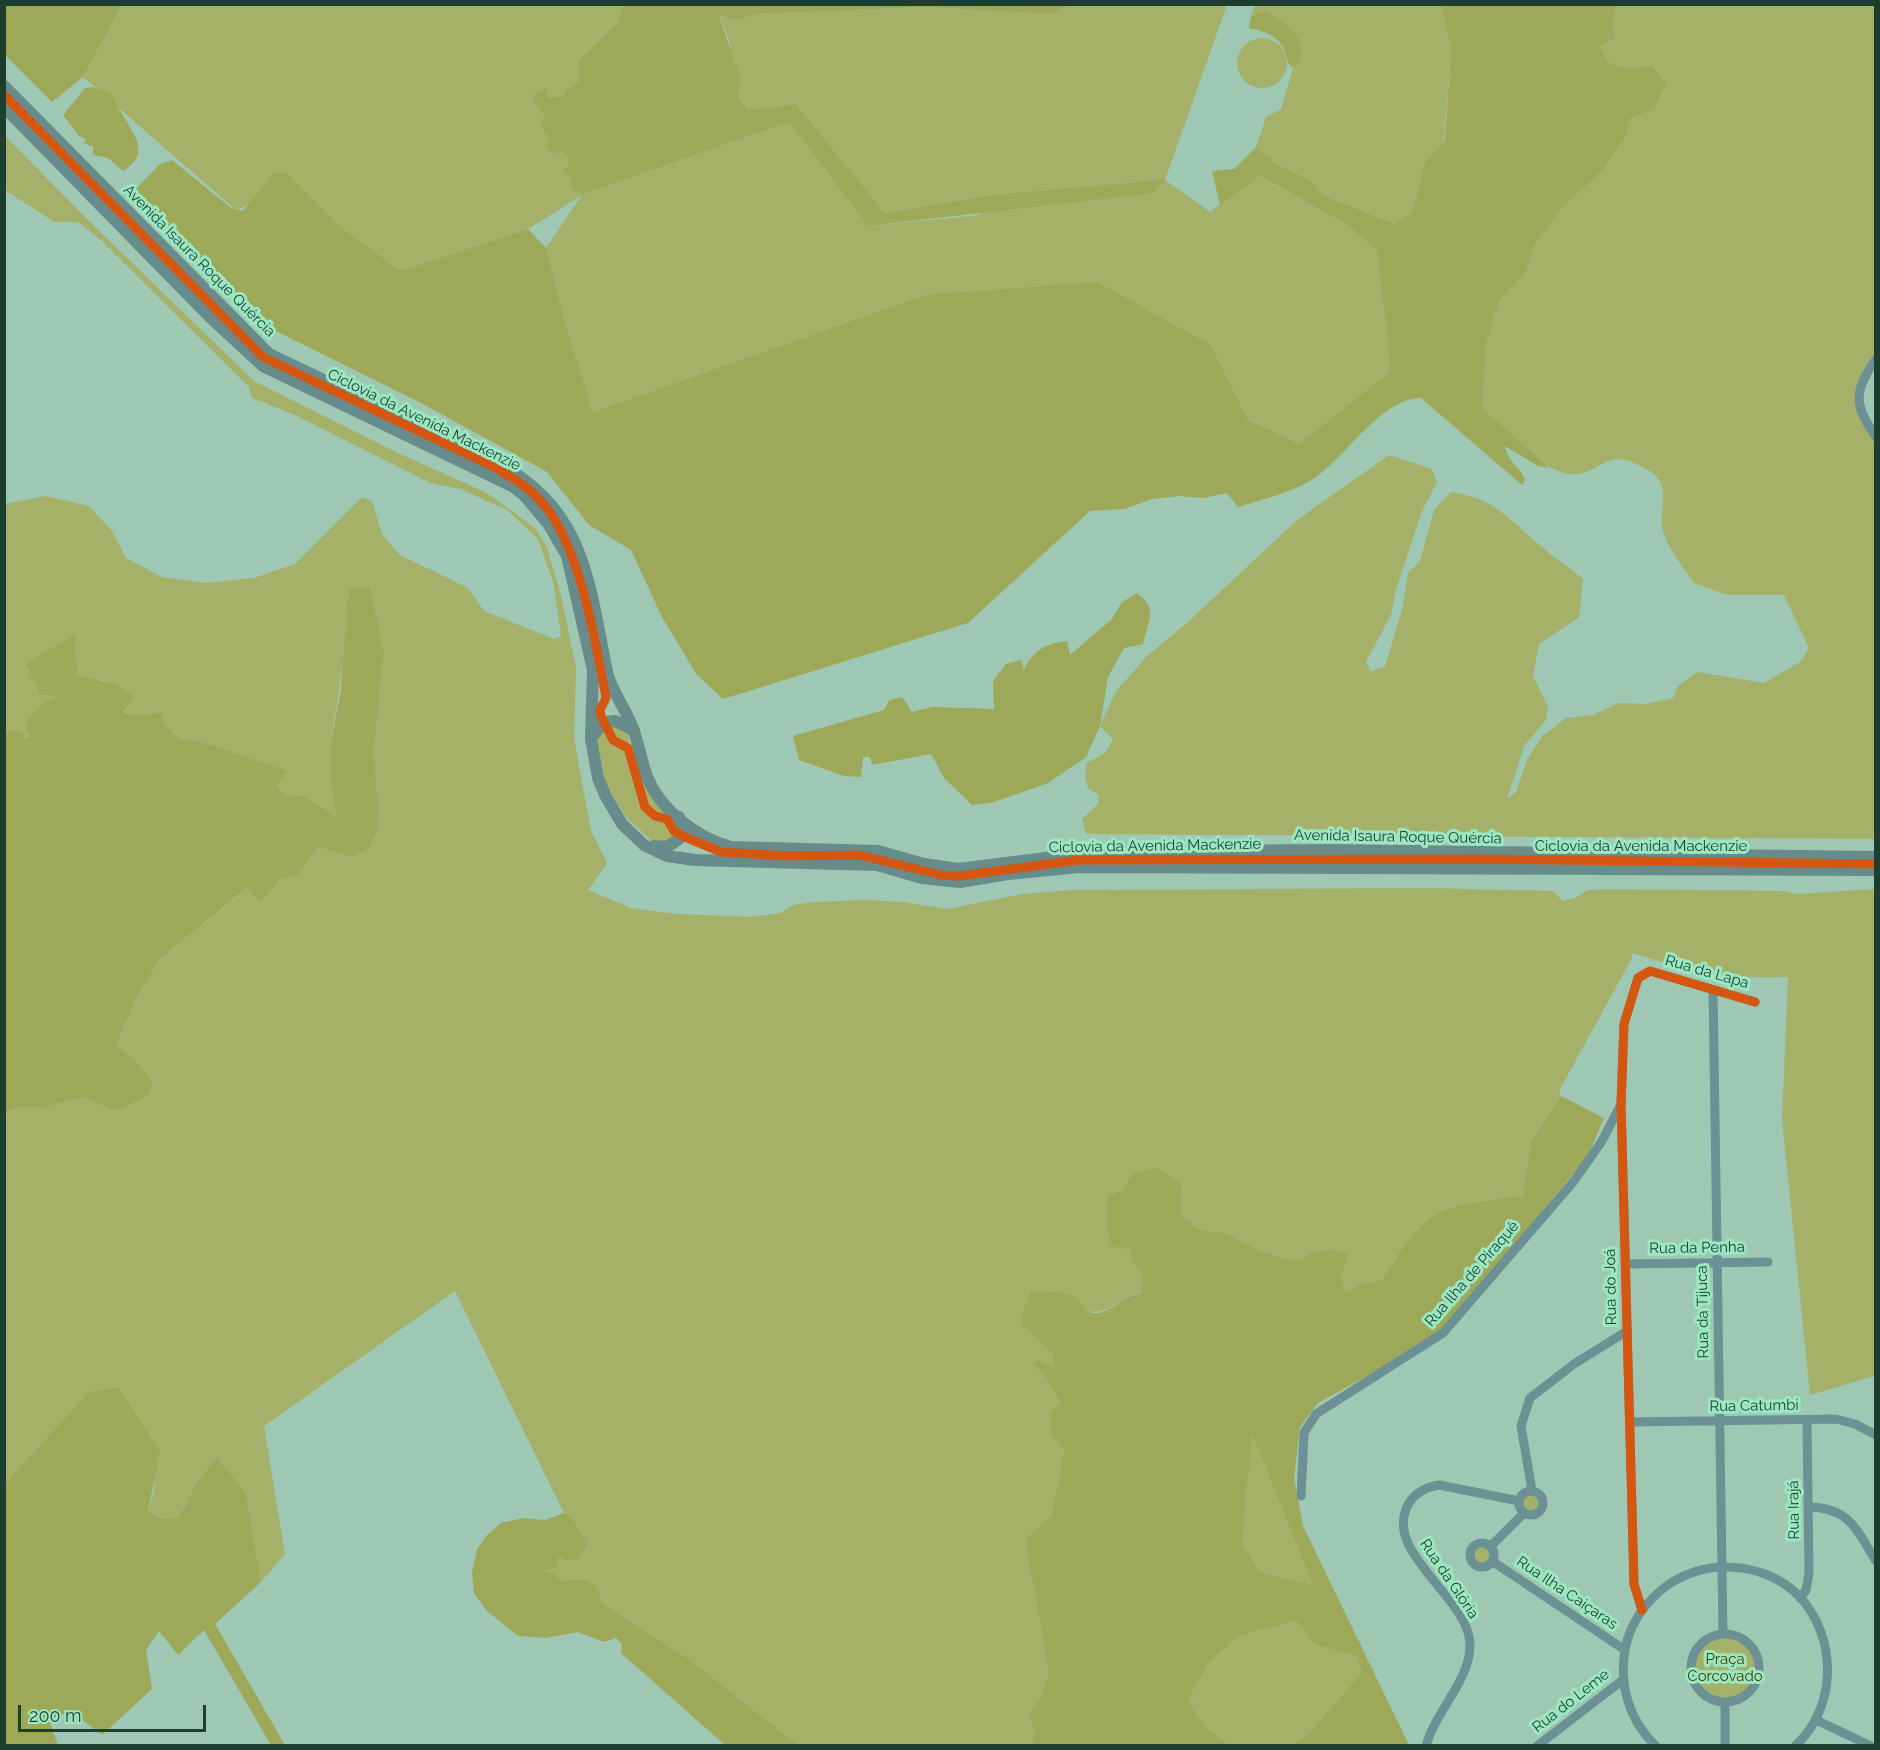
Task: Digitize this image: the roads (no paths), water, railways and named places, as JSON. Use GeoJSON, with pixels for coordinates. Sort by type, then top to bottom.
{"type":"FeatureCollection","features":[{"type":"Feature","properties":{"kind":"main road","name":"Avenida Isaura Roque Quércia"},"geometry":{"type":"LineString","coordinates":[[4,86],[269,354],[499,464],[518,474],[542,492],[556,508],[582,559],[608,676],[614,694],[634,730],[647,777],[656,795],[704,838],[730,847],[878,851],[924,864],[958,869],[1078,854],[1192,851],[1329,850],[1875,857]]}},
{"type":"Feature","properties":{"kind":"main road","name":"Avenida Isaura Roque Quércia"},"geometry":{"type":"LineString","coordinates":[[4,107],[202,309],[263,366],[470,465],[524,495],[549,525],[567,556],[593,670],[591,739],[598,778],[604,795],[622,824],[644,845],[667,856],[695,860],[877,865],[922,878],[960,882],[1008,874],[1079,867],[1875,870]]}},
{"type":"Feature","properties":{"kind":"main road"},"geometry":{"type":"LineString","coordinates":[[591,739],[604,722],[615,721],[634,730]]}},
{"type":"Feature","properties":{"kind":"main road"},"geometry":{"type":"LineString","coordinates":[[644,845],[667,847],[674,845],[681,834],[679,817]]}},
{"type":"Feature","properties":{"kind":"street"},"geometry":{"type":"LineString","coordinates":[[1875,359],[1860,385],[1858,399],[1861,413],[1875,438]]}},
{"type":"Feature","properties":{"kind":"street","name":"Rua da Lapa"},"geometry":{"type":"LineString","coordinates":[[1650,971],[1755,1002]]}},
{"type":"Feature","properties":{"kind":"street","name":"Rua do Joá"},"geometry":{"type":"LineString","coordinates":[[1642,1611],[1634,1584],[1622,1104],[1624,1024],[1638,978],[1650,971]]}},
{"type":"Feature","properties":{"kind":"street","name":"Rua da Tijuca"},"geometry":{"type":"LineString","coordinates":[[1713,990],[1723,1634]]}},
{"type":"Feature","properties":{"kind":"street","name":"Rua Ilha de Piraquê"},"geometry":{"type":"LineString","coordinates":[[1301,1496],[1304,1433],[1316,1414],[1443,1333],[1574,1181],[1602,1141],[1622,1104]]}},
{"type":"Feature","properties":{"kind":"street"},"geometry":{"type":"LineString","coordinates":[[1602,1141],[1623,1143]]}},
{"type":"Feature","properties":{"kind":"street","name":"Rua da Penha"},"geometry":{"type":"LineString","coordinates":[[1627,1264],[1768,1262]]}},
{"type":"Feature","properties":{"kind":"street"},"geometry":{"type":"LineString","coordinates":[[1524,1513],[1536,1515],[1543,1509],[1542,1497],[1532,1490],[1521,1426],[1530,1398],[1582,1359],[1627,1331]]}},
{"type":"Feature","properties":{"kind":"street","name":"Rua Catumbi"},"geometry":{"type":"LineString","coordinates":[[1631,1422],[1836,1419],[1855,1424],[1875,1435]]}},
{"type":"Feature","properties":{"kind":"street","name":"Rua Irajá"},"geometry":{"type":"LineString","coordinates":[[1800,1598],[1806,1590],[1809,1573],[1807,1420]]}},
{"type":"Feature","properties":{"kind":"street","name":"Rua da Glória"},"geometry":{"type":"LineString","coordinates":[[1426,1746],[1438,1716],[1462,1677],[1469,1659],[1470,1644],[1464,1623],[1406,1542],[1402,1523],[1407,1507],[1413,1497],[1427,1487],[1439,1485],[1519,1501]]}},
{"type":"Feature","properties":{"kind":"street"},"geometry":{"type":"LineString","coordinates":[[1524,1513],[1519,1501],[1526,1492],[1532,1490]]}},
{"type":"Feature","properties":{"kind":"street"},"geometry":{"type":"LineString","coordinates":[[1809,1507],[1831,1508],[1846,1517],[1875,1561]]}},
{"type":"Feature","properties":{"kind":"street"},"geometry":{"type":"LineString","coordinates":[[1491,1546],[1524,1513]]}},
{"type":"Feature","properties":{"kind":"street"},"geometry":{"type":"LineString","coordinates":[[1483,1542],[1491,1546],[1492,1561],[1486,1566],[1478,1567],[1470,1558],[1470,1550],[1475,1544],[1483,1542]]}},
{"type":"Feature","properties":{"kind":"street","name":"Rua Ilha Caiçaras"},"geometry":{"type":"LineString","coordinates":[[1492,1561],[1625,1650]]}},
{"type":"Feature","properties":{"kind":"street"},"geometry":{"type":"LineString","coordinates":[[1656,1746],[1637,1723],[1629,1706],[1623,1679],[1625,1650],[1635,1621],[1666,1586],[1685,1575],[1722,1567],[1756,1571],[1775,1579],[1800,1598],[1816,1622],[1827,1652],[1828,1676],[1824,1700],[1816,1720],[1795,1746]]}},
{"type":"Feature","properties":{"kind":"street"},"geometry":{"type":"LineString","coordinates":[[1723,1634],[1743,1639],[1751,1646],[1759,1666],[1758,1677],[1746,1695],[1725,1702],[1714,1701],[1696,1686],[1691,1665],[1701,1644],[1723,1634]]}},
{"type":"Feature","properties":{"kind":"street","name":"Rua do Leme"},"geometry":{"type":"LineString","coordinates":[[1538,1746],[1623,1679]]}},
{"type":"Feature","properties":{"kind":"street"},"geometry":{"type":"LineString","coordinates":[[1725,1702],[1725,1746]]}},
{"type":"Feature","properties":{"kind":"street"},"geometry":{"type":"LineString","coordinates":[[1816,1720],[1872,1746],[1875,1737]]}},
{"type":"Feature","properties":{"kind":"park label","name":"Praça Corcovado"},"geometry":{"type":"Point","coordinates":[1725,1668]}}]}
